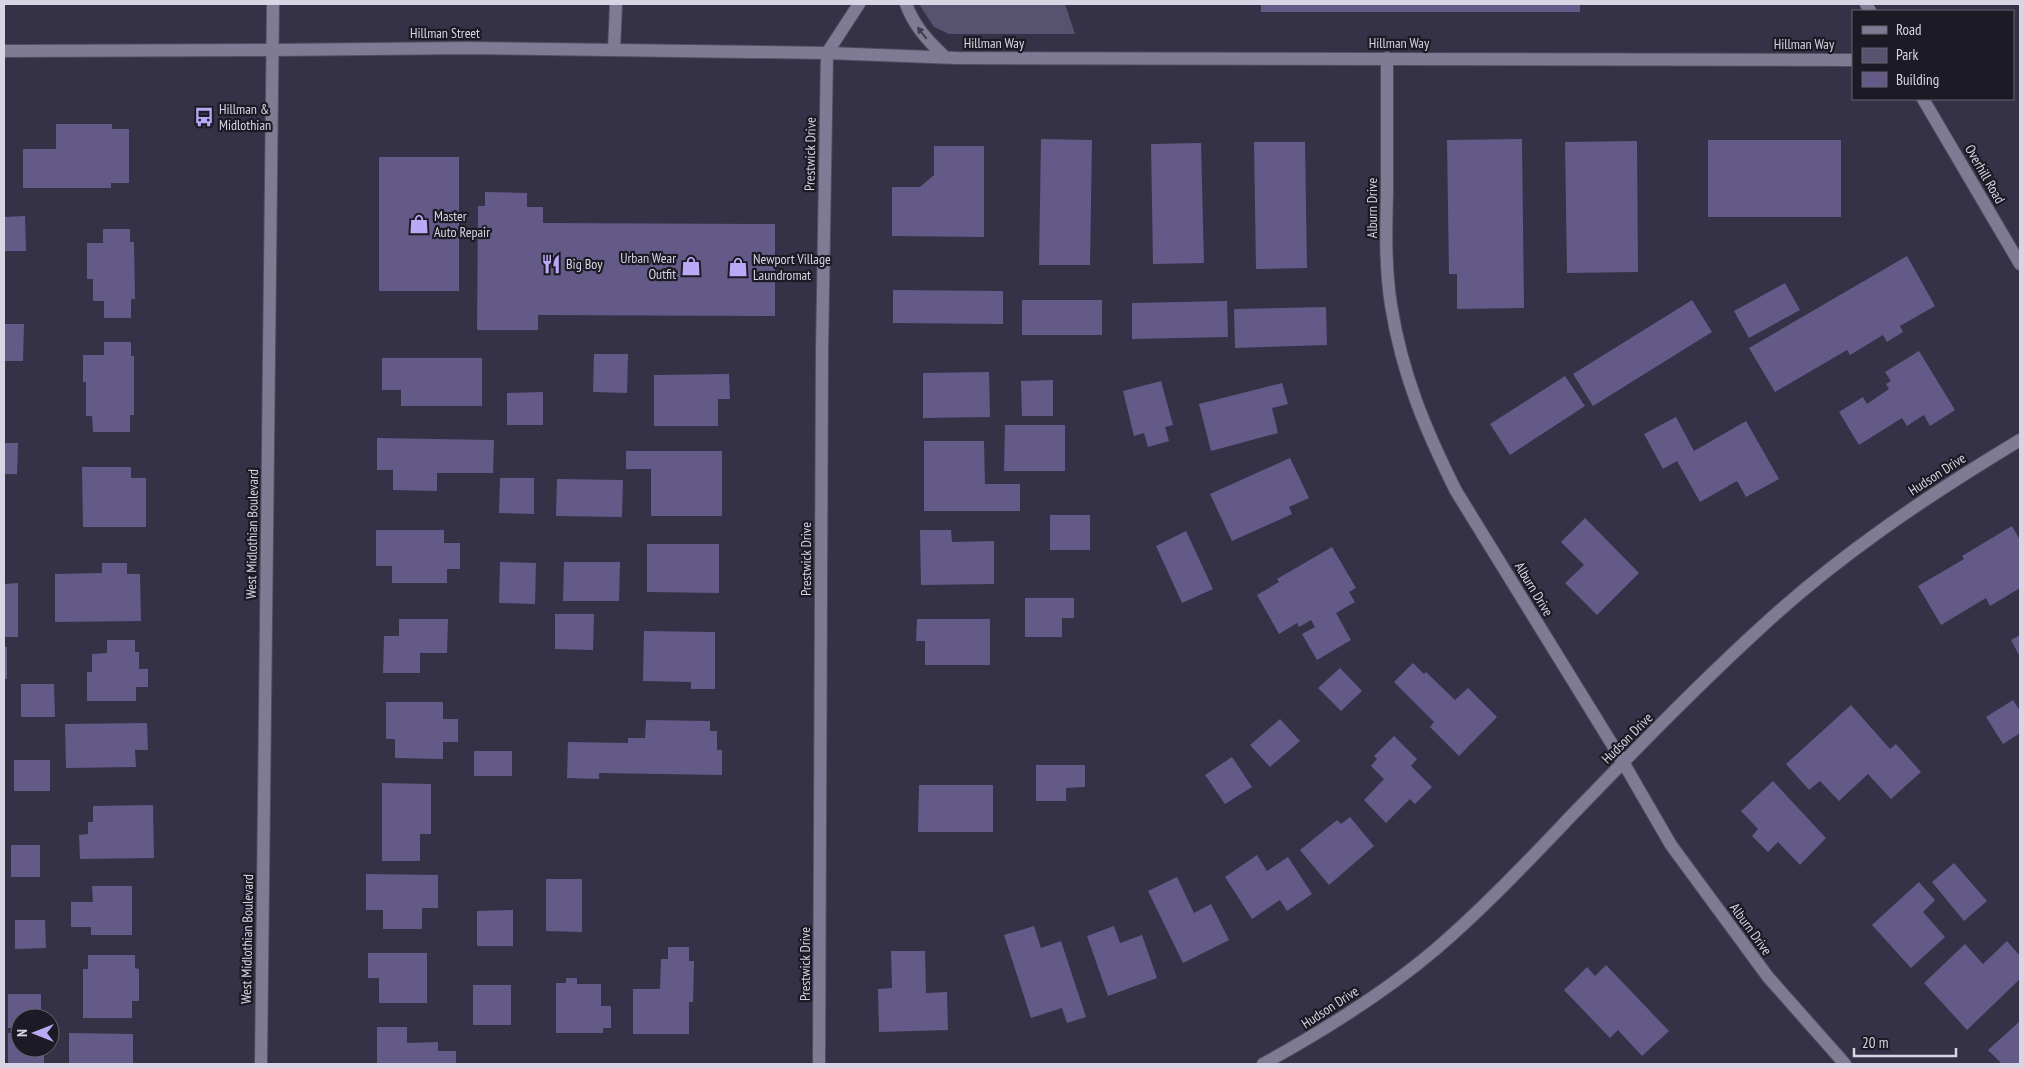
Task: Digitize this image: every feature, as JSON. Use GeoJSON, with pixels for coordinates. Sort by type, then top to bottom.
{"type":"FeatureCollection","features":[{"type":"Feature","properties":{"kind":"street","name":"West Midlothian Boulevard"},"geometry":{"type":"LineString","coordinates":[[261,1064],[272,4]]}},
{"type":"Feature","properties":{"kind":"street"},"geometry":{"type":"LineString","coordinates":[[614,50],[616,4]]}},
{"type":"Feature","properties":{"kind":"street"},"geometry":{"type":"LineString","coordinates":[[827,53],[859,4]]}},
{"type":"Feature","properties":{"kind":"street","name":"Hillman Way"},"geometry":{"type":"LineString","coordinates":[[906,4],[912,20],[930,43],[945,57]]}},
{"type":"Feature","properties":{"kind":"street","name":"Hillman Street"},"geometry":{"type":"LineString","coordinates":[[4,51],[467,48],[827,53]]}},
{"type":"Feature","properties":{"kind":"street","name":"Hillman Way"},"geometry":{"type":"LineString","coordinates":[[827,53],[945,57],[1852,60]]}},
{"type":"Feature","properties":{"kind":"street","name":"Prestwick Drive"},"geometry":{"type":"LineString","coordinates":[[820,1064],[822,352],[827,53]]}},
{"type":"Feature","properties":{"kind":"street","name":"Alburn Drive"},"geometry":{"type":"LineString","coordinates":[[1387,58],[1386,262],[1394,322],[1413,395],[1433,447],[1456,491],[1623,762],[1671,845],[1768,977],[1845,1064]]}},
{"type":"Feature","properties":{"kind":"street","name":"Overhill Road"},"geometry":{"type":"LineString","coordinates":[[1924,100],[2020,264]]}},
{"type":"Feature","properties":{"kind":"street","name":"Hudson Drive"},"geometry":{"type":"LineString","coordinates":[[1262,1064],[1324,1029],[1382,991],[1436,949],[1502,888],[1623,762],[1757,631],[1845,556],[1951,482],[2020,440]]}},
{"type":"Feature","properties":{"kind":"green space"},"geometry":{"type":"Polygon","coordinates":[[[919,4],[1065,4],[1075,34],[949,34],[934,27],[919,4]]]}},
{"type":"Feature","properties":{"kind":"building"},"geometry":{"type":"Polygon","coordinates":[[[1261,4],[1580,4],[1580,12],[1261,12],[1261,4]]]}},
{"type":"Feature","properties":{"kind":"building"},"geometry":{"type":"Polygon","coordinates":[[[56,124],[112,124],[112,129],[129,129],[129,183],[111,183],[111,188],[23,188],[23,149],[56,149],[56,124]]]}},
{"type":"Feature","properties":{"kind":"building"},"geometry":{"type":"Polygon","coordinates":[[[1041,139],[1092,140],[1090,265],[1039,265],[1041,139]]]}},
{"type":"Feature","properties":{"kind":"building"},"geometry":{"type":"Polygon","coordinates":[[[1522,139],[1524,308],[1457,309],[1457,274],[1449,274],[1447,140],[1522,139]]]}},
{"type":"Feature","properties":{"kind":"building"},"geometry":{"type":"Polygon","coordinates":[[[1708,140],[1841,140],[1841,217],[1708,217],[1708,140]]]}},
{"type":"Feature","properties":{"kind":"building"},"geometry":{"type":"Polygon","coordinates":[[[1637,141],[1638,272],[1567,273],[1565,142],[1637,141]]]}},
{"type":"Feature","properties":{"kind":"building"},"geometry":{"type":"Polygon","coordinates":[[[1254,142],[1305,142],[1307,268],[1256,269],[1254,142]]]}},
{"type":"Feature","properties":{"kind":"building"},"geometry":{"type":"Polygon","coordinates":[[[1201,143],[1204,263],[1153,264],[1151,144],[1201,143]]]}},
{"type":"Feature","properties":{"kind":"building"},"geometry":{"type":"Polygon","coordinates":[[[934,146],[984,146],[984,237],[892,236],[892,187],[920,187],[934,175],[934,146]]]}},
{"type":"Feature","properties":{"kind":"building","name":"Master Auto Repair"},"geometry":{"type":"Polygon","coordinates":[[[379,157],[459,157],[459,291],[379,291],[379,157]]]}},
{"type":"Feature","properties":{"kind":"building"},"geometry":{"type":"Polygon","coordinates":[[[485,192],[527,193],[527,207],[543,207],[543,223],[775,224],[775,316],[538,315],[538,330],[477,330],[478,206],[485,206],[485,192]]]}},
{"type":"Feature","properties":{"kind":"building"},"geometry":{"type":"Polygon","coordinates":[[[25,216],[26,251],[4,251],[4,217],[25,216]]]}},
{"type":"Feature","properties":{"kind":"building"},"geometry":{"type":"Polygon","coordinates":[[[103,229],[130,229],[130,242],[134,242],[135,299],[131,299],[131,318],[104,318],[104,301],[93,301],[93,279],[87,279],[87,243],[103,243],[103,229]]]}},
{"type":"Feature","properties":{"kind":"building"},"geometry":{"type":"Polygon","coordinates":[[[1907,256],[1935,306],[1900,326],[1903,332],[1887,342],[1883,335],[1850,355],[1847,350],[1775,392],[1749,348],[1907,256]]]}},
{"type":"Feature","properties":{"kind":"building"},"geometry":{"type":"Polygon","coordinates":[[[1785,283],[1800,310],[1749,338],[1734,311],[1785,283]]]}},
{"type":"Feature","properties":{"kind":"building"},"geometry":{"type":"Polygon","coordinates":[[[893,290],[1003,291],[1003,324],[893,323],[893,290]]]}},
{"type":"Feature","properties":{"kind":"building"},"geometry":{"type":"Polygon","coordinates":[[[1022,300],[1102,300],[1102,335],[1022,335],[1022,300]]]}},
{"type":"Feature","properties":{"kind":"building"},"geometry":{"type":"Polygon","coordinates":[[[1692,300],[1712,332],[1593,406],[1573,374],[1692,300]]]}},
{"type":"Feature","properties":{"kind":"building"},"geometry":{"type":"Polygon","coordinates":[[[1227,301],[1228,337],[1132,339],[1132,303],[1227,301]]]}},
{"type":"Feature","properties":{"kind":"building"},"geometry":{"type":"Polygon","coordinates":[[[1326,307],[1327,345],[1235,348],[1234,309],[1326,307]]]}},
{"type":"Feature","properties":{"kind":"building"},"geometry":{"type":"Polygon","coordinates":[[[4,324],[24,324],[23,361],[4,361],[4,324]]]}},
{"type":"Feature","properties":{"kind":"building"},"geometry":{"type":"Polygon","coordinates":[[[104,342],[131,342],[131,356],[134,356],[134,415],[130,415],[130,432],[93,432],[92,416],[86,416],[86,382],[83,382],[83,355],[104,355],[104,342]]]}},
{"type":"Feature","properties":{"kind":"building"},"geometry":{"type":"Polygon","coordinates":[[[1919,351],[1955,410],[1930,426],[1924,415],[1907,426],[1902,418],[1859,445],[1839,412],[1863,397],[1867,404],[1889,389],[1886,384],[1891,381],[1885,372],[1919,351]]]}},
{"type":"Feature","properties":{"kind":"building"},"geometry":{"type":"Polygon","coordinates":[[[594,354],[628,354],[627,393],[593,392],[594,354]]]}},
{"type":"Feature","properties":{"kind":"building"},"geometry":{"type":"Polygon","coordinates":[[[382,358],[482,358],[482,406],[401,406],[401,390],[382,390],[382,358]]]}},
{"type":"Feature","properties":{"kind":"building"},"geometry":{"type":"Polygon","coordinates":[[[989,372],[990,417],[923,418],[923,373],[989,372]]]}},
{"type":"Feature","properties":{"kind":"building"},"geometry":{"type":"Polygon","coordinates":[[[729,374],[730,399],[718,399],[718,426],[654,426],[654,375],[729,374]]]}},
{"type":"Feature","properties":{"kind":"building"},"geometry":{"type":"Polygon","coordinates":[[[1565,376],[1585,406],[1510,455],[1490,424],[1565,376]]]}},
{"type":"Feature","properties":{"kind":"building"},"geometry":{"type":"Polygon","coordinates":[[[1053,380],[1053,416],[1022,416],[1021,381],[1053,380]]]}},
{"type":"Feature","properties":{"kind":"building"},"geometry":{"type":"Polygon","coordinates":[[[1161,381],[1173,425],[1165,427],[1169,441],[1148,447],[1144,433],[1134,436],[1123,391],[1161,381]]]}},
{"type":"Feature","properties":{"kind":"building"},"geometry":{"type":"Polygon","coordinates":[[[1282,383],[1288,404],[1272,408],[1278,433],[1211,451],[1199,404],[1282,383]]]}},
{"type":"Feature","properties":{"kind":"building"},"geometry":{"type":"Polygon","coordinates":[[[543,392],[543,425],[507,425],[507,393],[543,392]]]}},
{"type":"Feature","properties":{"kind":"building"},"geometry":{"type":"Polygon","coordinates":[[[1676,417],[1694,451],[1746,421],[1779,479],[1746,497],[1737,481],[1700,502],[1677,461],[1663,469],[1644,434],[1676,417]]]}},
{"type":"Feature","properties":{"kind":"building"},"geometry":{"type":"Polygon","coordinates":[[[1005,425],[1065,425],[1065,471],[1004,471],[1005,425]]]}},
{"type":"Feature","properties":{"kind":"building"},"geometry":{"type":"Polygon","coordinates":[[[377,438],[494,440],[493,473],[437,473],[437,491],[393,490],[393,470],[377,470],[377,438]]]}},
{"type":"Feature","properties":{"kind":"building"},"geometry":{"type":"Polygon","coordinates":[[[924,441],[984,441],[985,484],[1020,484],[1020,511],[924,511],[924,441]]]}},
{"type":"Feature","properties":{"kind":"building"},"geometry":{"type":"Polygon","coordinates":[[[4,443],[18,443],[17,474],[4,474],[4,443]]]}},
{"type":"Feature","properties":{"kind":"building"},"geometry":{"type":"Polygon","coordinates":[[[626,451],[722,451],[722,516],[651,516],[651,469],[626,469],[626,451]]]}},
{"type":"Feature","properties":{"kind":"building"},"geometry":{"type":"Polygon","coordinates":[[[1290,458],[1309,498],[1289,507],[1292,514],[1232,541],[1210,494],[1290,458]]]}},
{"type":"Feature","properties":{"kind":"building"},"geometry":{"type":"Polygon","coordinates":[[[82,467],[131,467],[131,478],[146,478],[146,527],[83,527],[82,467]]]}},
{"type":"Feature","properties":{"kind":"building"},"geometry":{"type":"Polygon","coordinates":[[[500,478],[534,478],[534,514],[499,513],[500,478]]]}},
{"type":"Feature","properties":{"kind":"building"},"geometry":{"type":"Polygon","coordinates":[[[557,479],[623,480],[622,517],[556,516],[557,479]]]}},
{"type":"Feature","properties":{"kind":"building"},"geometry":{"type":"Polygon","coordinates":[[[1050,515],[1090,515],[1090,550],[1050,550],[1050,515]]]}},
{"type":"Feature","properties":{"kind":"building"},"geometry":{"type":"Polygon","coordinates":[[[1585,518],[1639,573],[1597,615],[1565,583],[1584,565],[1561,542],[1585,518]]]}},
{"type":"Feature","properties":{"kind":"building"},"geometry":{"type":"Polygon","coordinates":[[[2012,526],[2020,540],[2020,588],[1990,606],[1986,598],[1941,625],[1918,586],[1964,559],[1962,556],[2012,526]]]}},
{"type":"Feature","properties":{"kind":"building"},"geometry":{"type":"Polygon","coordinates":[[[376,530],[444,530],[444,543],[460,543],[460,569],[447,569],[447,583],[392,583],[392,566],[376,566],[376,530]]]}},
{"type":"Feature","properties":{"kind":"building"},"geometry":{"type":"Polygon","coordinates":[[[920,530],[951,530],[952,542],[994,541],[994,584],[921,585],[920,530]]]}},
{"type":"Feature","properties":{"kind":"building"},"geometry":{"type":"Polygon","coordinates":[[[1186,531],[1213,589],[1182,603],[1156,546],[1186,531]]]}},
{"type":"Feature","properties":{"kind":"building"},"geometry":{"type":"Polygon","coordinates":[[[647,544],[719,544],[719,593],[647,592],[647,544]]]}},
{"type":"Feature","properties":{"kind":"building"},"geometry":{"type":"Polygon","coordinates":[[[1332,547],[1356,588],[1349,592],[1355,602],[1336,613],[1351,640],[1317,660],[1302,634],[1315,627],[1311,620],[1299,627],[1297,623],[1279,634],[1257,595],[1279,582],[1277,579],[1332,547]]]}},
{"type":"Feature","properties":{"kind":"building"},"geometry":{"type":"Polygon","coordinates":[[[500,562],[536,563],[535,604],[499,603],[500,562]]]}},
{"type":"Feature","properties":{"kind":"building"},"geometry":{"type":"Polygon","coordinates":[[[564,562],[620,562],[619,601],[563,601],[564,562]]]}},
{"type":"Feature","properties":{"kind":"building"},"geometry":{"type":"Polygon","coordinates":[[[102,563],[127,563],[127,574],[140,574],[141,621],[55,622],[55,574],[102,573],[102,563]]]}},
{"type":"Feature","properties":{"kind":"building"},"geometry":{"type":"Polygon","coordinates":[[[18,583],[18,637],[4,637],[4,584],[18,583]]]}},
{"type":"Feature","properties":{"kind":"building"},"geometry":{"type":"Polygon","coordinates":[[[1025,598],[1074,598],[1074,618],[1062,618],[1062,637],[1025,637],[1025,598]]]}},
{"type":"Feature","properties":{"kind":"building"},"geometry":{"type":"Polygon","coordinates":[[[555,614],[594,614],[593,650],[555,649],[555,614]]]}},
{"type":"Feature","properties":{"kind":"building"},"geometry":{"type":"Polygon","coordinates":[[[399,619],[448,619],[447,653],[420,653],[420,673],[383,673],[384,636],[399,636],[399,619]]]}},
{"type":"Feature","properties":{"kind":"building"},"geometry":{"type":"Polygon","coordinates":[[[917,619],[990,619],[990,665],[925,665],[925,641],[916,641],[917,619]]]}},
{"type":"Feature","properties":{"kind":"building"},"geometry":{"type":"Polygon","coordinates":[[[644,631],[715,632],[715,689],[691,689],[691,682],[643,681],[644,631]]]}},
{"type":"Feature","properties":{"kind":"building"},"geometry":{"type":"Polygon","coordinates":[[[2020,635],[2020,657],[2011,640],[2020,635]]]}},
{"type":"Feature","properties":{"kind":"building"},"geometry":{"type":"Polygon","coordinates":[[[107,640],[135,640],[135,652],[139,652],[139,669],[148,669],[148,687],[136,687],[136,701],[87,701],[87,672],[92,672],[92,654],[107,653],[107,640]]]}},
{"type":"Feature","properties":{"kind":"building"},"geometry":{"type":"Polygon","coordinates":[[[4,647],[7,647],[7,679],[4,679],[4,647]]]}},
{"type":"Feature","properties":{"kind":"building"},"geometry":{"type":"Polygon","coordinates":[[[1413,663],[1424,674],[1426,672],[1455,700],[1468,688],[1497,717],[1459,756],[1430,727],[1434,722],[1394,682],[1413,663]]]}},
{"type":"Feature","properties":{"kind":"building"},"geometry":{"type":"Polygon","coordinates":[[[1340,668],[1362,691],[1341,711],[1318,688],[1340,668]]]}},
{"type":"Feature","properties":{"kind":"building"},"geometry":{"type":"Polygon","coordinates":[[[21,684],[54,684],[55,717],[21,717],[21,684]]]}},
{"type":"Feature","properties":{"kind":"building"},"geometry":{"type":"Polygon","coordinates":[[[2013,700],[2020,711],[2020,733],[2003,744],[1986,717],[2013,700]]]}},
{"type":"Feature","properties":{"kind":"building"},"geometry":{"type":"Polygon","coordinates":[[[386,702],[443,702],[443,719],[458,719],[458,742],[443,742],[443,759],[395,758],[395,739],[386,739],[386,702]]]}},
{"type":"Feature","properties":{"kind":"building"},"geometry":{"type":"Polygon","coordinates":[[[1851,705],[1890,749],[1896,744],[1921,772],[1891,799],[1868,774],[1839,801],[1820,781],[1809,790],[1786,764],[1851,705]]]}},
{"type":"Feature","properties":{"kind":"building"},"geometry":{"type":"Polygon","coordinates":[[[1280,719],[1300,741],[1270,767],[1250,745],[1280,719]]]}},
{"type":"Feature","properties":{"kind":"building"},"geometry":{"type":"Polygon","coordinates":[[[646,720],[710,721],[710,731],[717,731],[717,750],[722,750],[722,775],[599,773],[599,779],[567,778],[568,742],[628,743],[628,738],[645,738],[646,720]]]}},
{"type":"Feature","properties":{"kind":"building"},"geometry":{"type":"Polygon","coordinates":[[[147,723],[148,750],[135,750],[136,767],[66,768],[65,724],[147,723]]]}},
{"type":"Feature","properties":{"kind":"building"},"geometry":{"type":"Polygon","coordinates":[[[1394,736],[1417,759],[1411,766],[1432,787],[1415,804],[1410,799],[1386,823],[1364,800],[1384,779],[1371,766],[1377,759],[1374,756],[1394,736]]]}},
{"type":"Feature","properties":{"kind":"building"},"geometry":{"type":"Polygon","coordinates":[[[474,751],[512,751],[512,776],[474,776],[474,751]]]}},
{"type":"Feature","properties":{"kind":"building"},"geometry":{"type":"Polygon","coordinates":[[[1232,757],[1252,787],[1225,804],[1205,775],[1232,757]]]}},
{"type":"Feature","properties":{"kind":"building"},"geometry":{"type":"Polygon","coordinates":[[[14,760],[50,760],[50,791],[14,791],[14,760]]]}},
{"type":"Feature","properties":{"kind":"building"},"geometry":{"type":"Polygon","coordinates":[[[1036,765],[1085,765],[1085,787],[1066,788],[1066,801],[1036,801],[1036,765]]]}},
{"type":"Feature","properties":{"kind":"building"},"geometry":{"type":"Polygon","coordinates":[[[1773,781],[1826,838],[1800,865],[1778,842],[1768,852],[1752,836],[1758,829],[1741,811],[1773,781]]]}},
{"type":"Feature","properties":{"kind":"building"},"geometry":{"type":"Polygon","coordinates":[[[382,783],[431,784],[431,834],[420,834],[420,861],[382,861],[382,783]]]}},
{"type":"Feature","properties":{"kind":"building"},"geometry":{"type":"Polygon","coordinates":[[[919,785],[993,785],[993,832],[918,832],[919,785]]]}},
{"type":"Feature","properties":{"kind":"building"},"geometry":{"type":"Polygon","coordinates":[[[153,805],[154,858],[80,859],[79,835],[88,834],[88,822],[93,822],[93,806],[153,805]]]}},
{"type":"Feature","properties":{"kind":"building"},"geometry":{"type":"Polygon","coordinates":[[[1350,817],[1374,846],[1329,885],[1300,850],[1337,820],[1341,824],[1350,817]]]}},
{"type":"Feature","properties":{"kind":"building"},"geometry":{"type":"Polygon","coordinates":[[[11,845],[40,845],[40,877],[11,877],[11,845]]]}},
{"type":"Feature","properties":{"kind":"building"},"geometry":{"type":"Polygon","coordinates":[[[1257,855],[1267,871],[1288,857],[1312,894],[1287,911],[1280,900],[1252,919],[1225,877],[1257,855]]]}},
{"type":"Feature","properties":{"kind":"building"},"geometry":{"type":"Polygon","coordinates":[[[1954,863],[1987,901],[1964,921],[1932,882],[1954,863]]]}},
{"type":"Feature","properties":{"kind":"building"},"geometry":{"type":"Polygon","coordinates":[[[366,874],[438,875],[438,908],[422,908],[422,929],[383,929],[383,910],[366,910],[366,874]]]}},
{"type":"Feature","properties":{"kind":"building"},"geometry":{"type":"Polygon","coordinates":[[[1177,877],[1194,913],[1211,904],[1229,940],[1183,963],[1148,891],[1177,877]]]}},
{"type":"Feature","properties":{"kind":"building"},"geometry":{"type":"Polygon","coordinates":[[[546,879],[582,879],[582,932],[546,931],[546,879]]]}},
{"type":"Feature","properties":{"kind":"building"},"geometry":{"type":"Polygon","coordinates":[[[1919,882],[1935,900],[1923,912],[1945,937],[1911,968],[1872,925],[1919,882]]]}},
{"type":"Feature","properties":{"kind":"building"},"geometry":{"type":"Polygon","coordinates":[[[92,886],[132,886],[132,935],[91,935],[91,927],[71,927],[71,902],[93,902],[92,886]]]}},
{"type":"Feature","properties":{"kind":"building"},"geometry":{"type":"Polygon","coordinates":[[[513,910],[513,946],[477,946],[477,911],[513,910]]]}},
{"type":"Feature","properties":{"kind":"building"},"geometry":{"type":"Polygon","coordinates":[[[15,920],[45,920],[46,948],[15,949],[15,920]]]}},
{"type":"Feature","properties":{"kind":"building"},"geometry":{"type":"Polygon","coordinates":[[[1034,926],[1041,948],[1061,941],[1086,1017],[1067,1023],[1062,1008],[1031,1018],[1004,935],[1034,926]]]}},
{"type":"Feature","properties":{"kind":"building"},"geometry":{"type":"Polygon","coordinates":[[[1114,926],[1120,943],[1142,935],[1157,978],[1108,996],[1087,936],[1114,926]]]}},
{"type":"Feature","properties":{"kind":"building"},"geometry":{"type":"Polygon","coordinates":[[[2007,941],[2020,956],[2020,979],[1967,1030],[1924,983],[1965,944],[1983,964],[2007,941]]]}},
{"type":"Feature","properties":{"kind":"building"},"geometry":{"type":"Polygon","coordinates":[[[668,947],[689,947],[689,961],[694,961],[693,1002],[689,1002],[689,1034],[633,1034],[633,989],[660,989],[661,959],[668,959],[668,947]]]}},
{"type":"Feature","properties":{"kind":"building"},"geometry":{"type":"Polygon","coordinates":[[[891,951],[925,951],[926,993],[947,992],[948,1030],[879,1032],[878,989],[892,988],[891,951]]]}},
{"type":"Feature","properties":{"kind":"building"},"geometry":{"type":"Polygon","coordinates":[[[368,953],[427,953],[427,1003],[379,1003],[379,978],[368,978],[368,953]]]}},
{"type":"Feature","properties":{"kind":"building"},"geometry":{"type":"Polygon","coordinates":[[[88,955],[135,955],[135,968],[139,969],[139,1001],[132,1001],[132,1018],[83,1018],[83,969],[88,969],[88,955]]]}},
{"type":"Feature","properties":{"kind":"building"},"geometry":{"type":"Polygon","coordinates":[[[1606,965],[1669,1031],[1642,1056],[1618,1030],[1610,1038],[1564,990],[1587,967],[1595,976],[1606,965]]]}},
{"type":"Feature","properties":{"kind":"building"},"geometry":{"type":"Polygon","coordinates":[[[566,978],[577,978],[577,984],[601,984],[601,1006],[611,1006],[611,1028],[603,1028],[603,1033],[556,1033],[556,983],[566,983],[566,978]]]}},
{"type":"Feature","properties":{"kind":"building"},"geometry":{"type":"Polygon","coordinates":[[[473,985],[511,985],[511,1025],[473,1025],[473,985]]]}},
{"type":"Feature","properties":{"kind":"building"},"geometry":{"type":"Polygon","coordinates":[[[8,994],[41,994],[41,1008],[10,1008],[10,1028],[8,1028],[8,994]]]}},
{"type":"Feature","properties":{"kind":"building"},"geometry":{"type":"Polygon","coordinates":[[[2019,1022],[2020,1064],[2002,1064],[1988,1050],[2019,1022]]]}},
{"type":"Feature","properties":{"kind":"building"},"geometry":{"type":"Polygon","coordinates":[[[377,1027],[407,1027],[407,1043],[438,1042],[438,1051],[456,1051],[456,1064],[377,1064],[377,1027]]]}},
{"type":"Feature","properties":{"kind":"building"},"geometry":{"type":"Polygon","coordinates":[[[8,1033],[10,1033],[10,1058],[44,1058],[44,1064],[8,1064],[8,1033]]]}},
{"type":"Feature","properties":{"kind":"building"},"geometry":{"type":"Polygon","coordinates":[[[69,1033],[133,1034],[133,1064],[69,1064],[69,1033]]]}},
{"type":"Feature","properties":{"kind":"place","name":"Hillman & Midlothian"},"geometry":{"type":"Point","coordinates":[204,117]}},
{"type":"Feature","properties":{"kind":"place","name":"Master Auto Repair"},"geometry":{"type":"Point","coordinates":[419,224]}},
{"type":"Feature","properties":{"kind":"place","name":"Big Boy"},"geometry":{"type":"Point","coordinates":[551,264]}},
{"type":"Feature","properties":{"kind":"place","name":"Urban Wear Outfit"},"geometry":{"type":"Point","coordinates":[691,266]}},
{"type":"Feature","properties":{"kind":"place","name":"Newport Village Laundromat"},"geometry":{"type":"Point","coordinates":[738,267]}}]}
